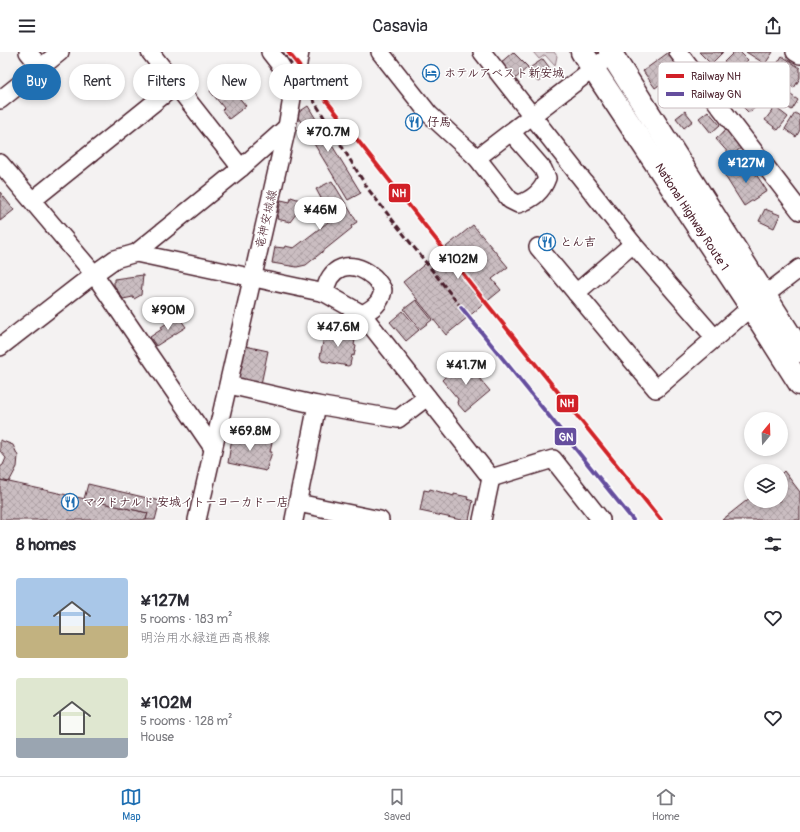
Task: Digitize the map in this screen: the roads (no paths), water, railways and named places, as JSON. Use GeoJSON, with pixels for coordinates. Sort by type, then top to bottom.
{"type":"FeatureCollection","features":[{"type":"Feature","properties":{"kind":"highway","name":"National Highway Route 1"},"geometry":{"type":"LineString","coordinates":[[612,53],[758,301],[800,384]]}},
{"type":"Feature","properties":{"kind":"highway","name":"National Highway Route 1"},"geometry":{"type":"LineString","coordinates":[[587,60],[758,301],[800,351]]}},
{"type":"Feature","properties":{"kind":"street"},"geometry":{"type":"LineString","coordinates":[[28,52],[38,64]]}},
{"type":"Feature","properties":{"kind":"street"},"geometry":{"type":"LineString","coordinates":[[46,64],[60,52]]}},
{"type":"Feature","properties":{"kind":"street"},"geometry":{"type":"LineString","coordinates":[[150,52],[159,64]]}},
{"type":"Feature","properties":{"kind":"street"},"geometry":{"type":"LineString","coordinates":[[270,52],[279,64]]}},
{"type":"Feature","properties":{"kind":"street","name":"竜神安城線"},"geometry":{"type":"LineString","coordinates":[[298,64],[300,52]]}},
{"type":"Feature","properties":{"kind":"street"},"geometry":{"type":"LineString","coordinates":[[380,52],[429,114],[478,158],[510,200],[518,204],[528,201],[544,188],[547,178],[543,169],[511,132]]}},
{"type":"Feature","properties":{"kind":"street"},"geometry":{"type":"LineString","coordinates":[[482,52],[633,244],[714,337]]}},
{"type":"Feature","properties":{"kind":"street"},"geometry":{"type":"LineString","coordinates":[[678,52],[686,62]]}},
{"type":"Feature","properties":{"kind":"street"},"geometry":{"type":"LineString","coordinates":[[690,52],[698,62]]}},
{"type":"Feature","properties":{"kind":"street"},"geometry":{"type":"LineString","coordinates":[[795,52],[800,55]]}},
{"type":"Feature","properties":{"kind":"street"},"geometry":{"type":"LineString","coordinates":[[478,158],[532,115],[587,60],[612,53]]}},
{"type":"Feature","properties":{"kind":"street"},"geometry":{"type":"LineString","coordinates":[[0,100],[12,91]]}},
{"type":"Feature","properties":{"kind":"street"},"geometry":{"type":"LineString","coordinates":[[33,200],[157,100]]}},
{"type":"Feature","properties":{"kind":"street"},"geometry":{"type":"LineString","coordinates":[[188,100],[241,168]]}},
{"type":"Feature","properties":{"kind":"street","name":"竜神安城線"},"geometry":{"type":"LineString","coordinates":[[197,520],[229,385],[292,100]]}},
{"type":"Feature","properties":{"kind":"street"},"geometry":{"type":"LineString","coordinates":[[721,108],[800,211]]}},
{"type":"Feature","properties":{"kind":"street"},"geometry":{"type":"LineString","coordinates":[[734,108],[800,193]]}},
{"type":"Feature","properties":{"kind":"street"},"geometry":{"type":"LineString","coordinates":[[0,347],[115,259],[136,253],[241,168],[287,127]]}},
{"type":"Feature","properties":{"kind":"street"},"geometry":{"type":"LineString","coordinates":[[0,163],[33,200],[94,274],[213,448]]}},
{"type":"Feature","properties":{"kind":"street"},"geometry":{"type":"LineString","coordinates":[[576,293],[633,244]]}},
{"type":"Feature","properties":{"kind":"street"},"geometry":{"type":"LineString","coordinates":[[538,247],[656,389],[714,337],[800,268]]}},
{"type":"Feature","properties":{"kind":"street"},"geometry":{"type":"LineString","coordinates":[[136,253],[325,293],[362,314],[491,478]]}},
{"type":"Feature","properties":{"kind":"street"},"geometry":{"type":"LineString","coordinates":[[325,293],[326,283],[332,272],[343,267],[352,266],[371,274],[383,290],[381,299],[370,310],[362,314]]}},
{"type":"Feature","properties":{"kind":"street"},"geometry":{"type":"LineString","coordinates":[[229,385],[317,405],[398,419],[427,397]]}},
{"type":"Feature","properties":{"kind":"street"},"geometry":{"type":"LineString","coordinates":[[294,520],[317,405]]}},
{"type":"Feature","properties":{"kind":"street"},"geometry":{"type":"LineString","coordinates":[[491,478],[553,459],[601,520]]}},
{"type":"Feature","properties":{"kind":"street"},"geometry":{"type":"LineString","coordinates":[[482,520],[491,478]]}},
{"type":"Feature","properties":{"kind":"street"},"geometry":{"type":"LineString","coordinates":[[298,503],[380,520]]}},
{"type":"Feature","properties":{"kind":"railway"},"geometry":{"type":"LineString","coordinates":[[284,52],[368,189],[461,307]]}},
{"type":"Feature","properties":{"kind":"rail line","name":"NH"},"geometry":{"type":"LineString","coordinates":[[288,52],[479,294],[661,520]]}},
{"type":"Feature","properties":{"kind":"rail line","name":"GN"},"geometry":{"type":"LineString","coordinates":[[461,307],[633,520]]}},
{"type":"Feature","properties":{"kind":"place","name":"ホテルアベスト新安城"},"geometry":{"type":"Point","coordinates":[431,73]}},
{"type":"Feature","properties":{"kind":"place","name":"仔馬"},"geometry":{"type":"Point","coordinates":[414,122]}},
{"type":"Feature","properties":{"kind":"place","name":"とん吉"},"geometry":{"type":"Point","coordinates":[547,242]}},
{"type":"Feature","properties":{"kind":"place","name":"マクドナルド 安城イトーヨーカドー店"},"geometry":{"type":"Point","coordinates":[70,502]}}]}
